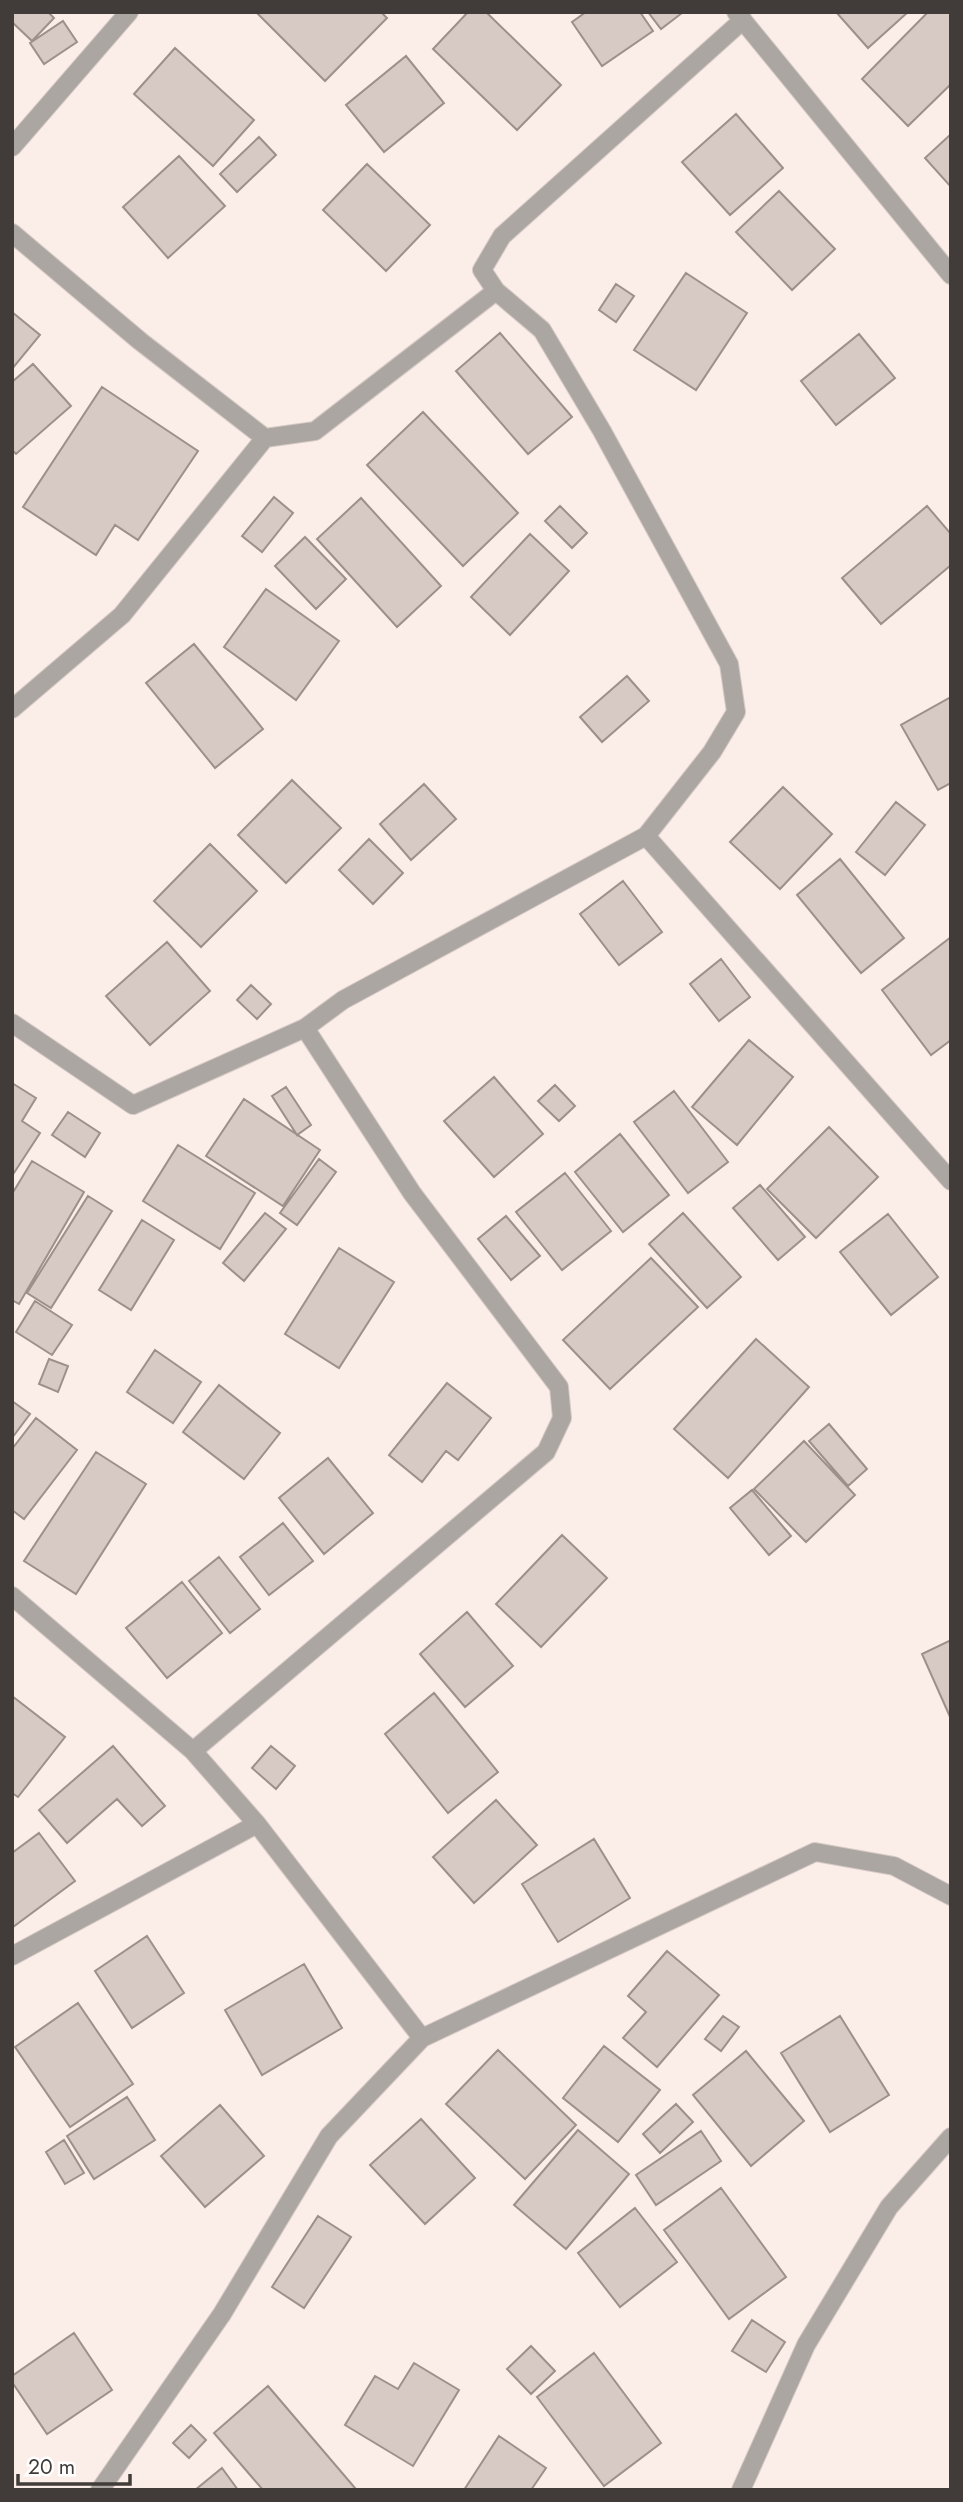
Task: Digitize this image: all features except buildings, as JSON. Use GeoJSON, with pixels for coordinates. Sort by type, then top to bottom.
{"type":"FeatureCollection","features":[{"type":"Feature","properties":{"kind":"street"},"geometry":{"type":"LineString","coordinates":[[12,147],[129,12]]}},
{"type":"Feature","properties":{"kind":"street"},"geometry":{"type":"LineString","coordinates":[[12,1023],[133,1105],[305,1028],[343,1000],[646,836],[712,752],[736,712],[729,664],[602,431],[542,330],[496,291],[482,270],[502,236],[740,16],[951,275]]}},
{"type":"Feature","properties":{"kind":"street"},"geometry":{"type":"LineString","coordinates":[[12,233],[140,341],[265,438]]}},
{"type":"Feature","properties":{"kind":"street"},"geometry":{"type":"LineString","coordinates":[[12,709],[122,614],[265,438],[316,431],[496,291]]}},
{"type":"Feature","properties":{"kind":"street"},"geometry":{"type":"LineString","coordinates":[[646,836],[951,1181]]}},
{"type":"Feature","properties":{"kind":"street"},"geometry":{"type":"LineString","coordinates":[[193,1751],[546,1452],[562,1418],[559,1387],[412,1193],[305,1028]]}},
{"type":"Feature","properties":{"kind":"street"},"geometry":{"type":"LineString","coordinates":[[12,1596],[193,1751],[257,1824],[422,2038]]}},
{"type":"Feature","properties":{"kind":"street"},"geometry":{"type":"LineString","coordinates":[[12,1956],[257,1824]]}},
{"type":"Feature","properties":{"kind":"street"},"geometry":{"type":"LineString","coordinates":[[100,2490],[222,2314],[329,2136],[422,2038],[815,1852],[894,1867],[951,1896]]}},
{"type":"Feature","properties":{"kind":"street"},"geometry":{"type":"LineString","coordinates":[[741,2490],[806,2346],[889,2207],[951,2137]]}}]}
